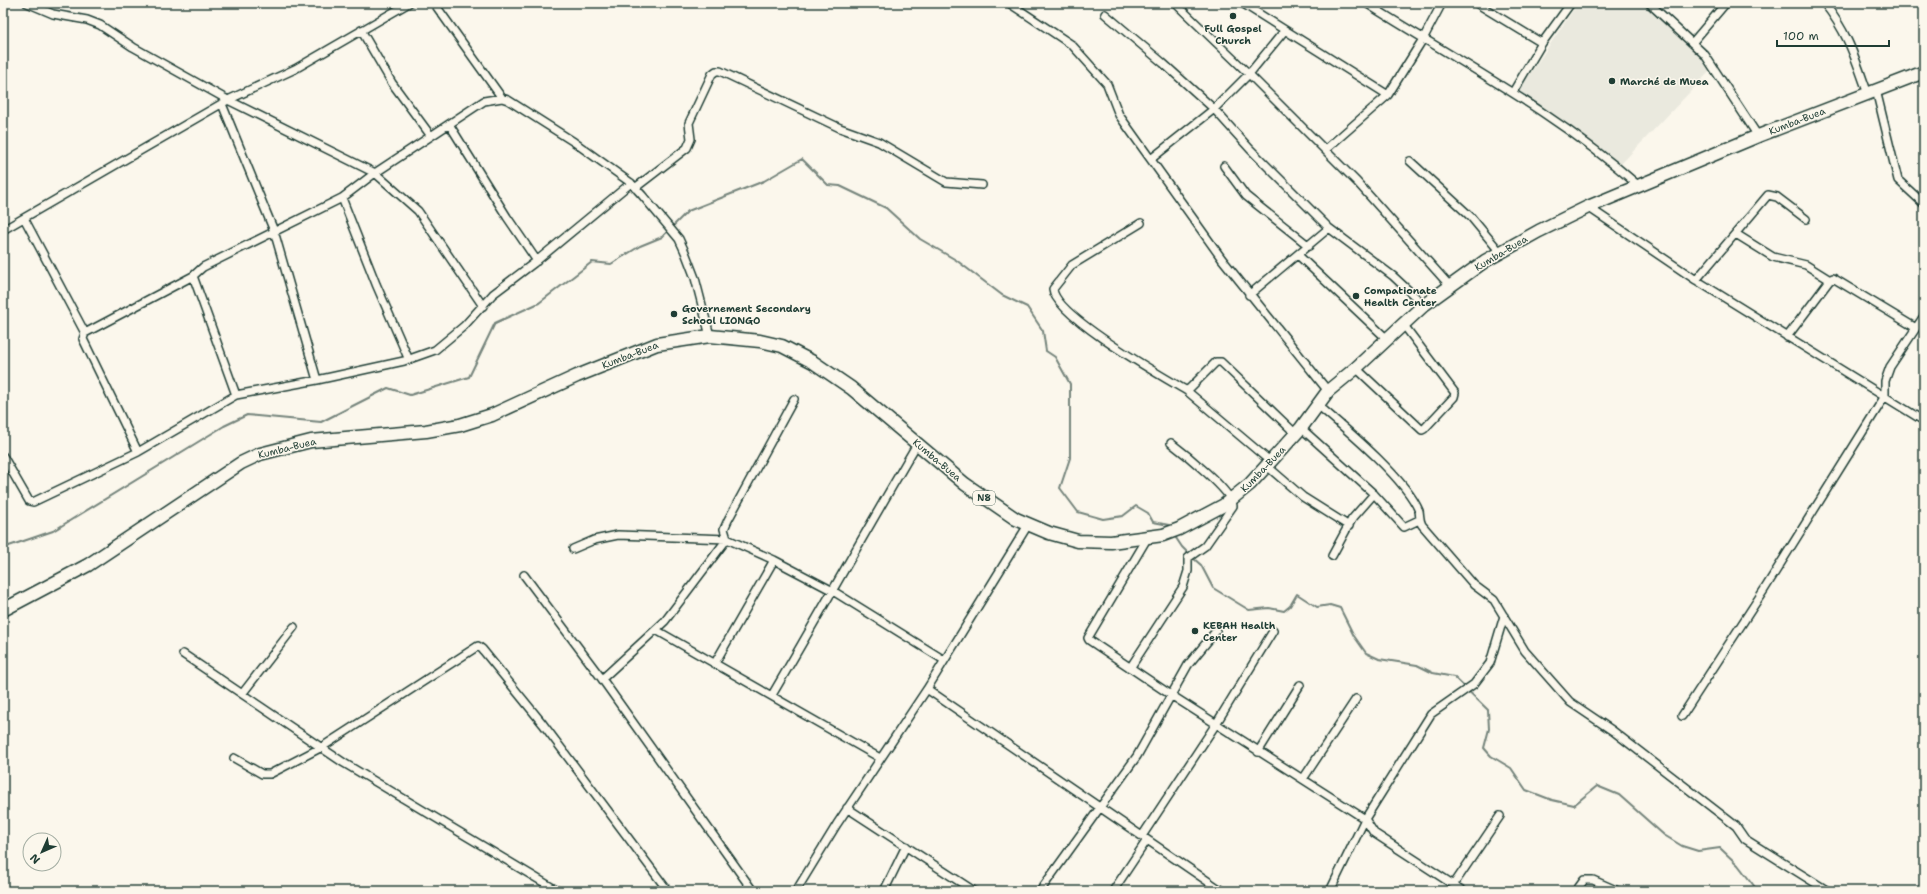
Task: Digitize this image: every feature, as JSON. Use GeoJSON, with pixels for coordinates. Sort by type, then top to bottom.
{"type":"FeatureCollection","features":[{"type":"Feature","properties":{"kind":"highway","name":"Kumba-Buea"},"geometry":{"type":"LineString","coordinates":[[3,610],[88,565],[227,472],[260,454],[311,441],[426,431],[460,425],[492,415],[577,376],[658,344],[710,336],[760,341],[786,348],[813,362],[851,388],[971,489],[1010,516],[1028,524],[1049,533],[1078,541],[1111,542],[1163,535],[1179,529],[1231,500],[1250,484],[1299,431],[1319,406],[1328,391],[1356,368],[1424,305],[1500,252],[1588,207],[1758,136],[1924,72]]}},
{"type":"Feature","properties":{"kind":"street"},"geometry":{"type":"LineString","coordinates":[[27,3],[53,14],[87,20],[100,25],[133,47],[225,102],[375,173],[418,211],[483,306]]}},
{"type":"Feature","properties":{"kind":"street"},"geometry":{"type":"LineString","coordinates":[[3,230],[225,102],[294,69],[409,3]]}},
{"type":"Feature","properties":{"kind":"street"},"geometry":{"type":"LineString","coordinates":[[434,3],[502,98]]}},
{"type":"Feature","properties":{"kind":"street"},"geometry":{"type":"LineString","coordinates":[[1009,3],[1078,50],[1107,84],[1119,115],[1249,295],[1328,391]]}},
{"type":"Feature","properties":{"kind":"street"},"geometry":{"type":"LineString","coordinates":[[1176,3],[1357,182],[1450,286]]}},
{"type":"Feature","properties":{"kind":"street"},"geometry":{"type":"LineString","coordinates":[[1242,3],[1388,95]]}},
{"type":"Feature","properties":{"kind":"street"},"geometry":{"type":"LineString","coordinates":[[1366,3],[1423,39],[1513,92],[1583,139],[1639,186]]}},
{"type":"Feature","properties":{"kind":"street"},"geometry":{"type":"LineString","coordinates":[[1325,150],[1388,95],[1423,39],[1442,3]]}},
{"type":"Feature","properties":{"kind":"street"},"geometry":{"type":"LineString","coordinates":[[1476,3],[1542,43]]}},
{"type":"Feature","properties":{"kind":"street"},"geometry":{"type":"LineString","coordinates":[[1513,92],[1542,43],[1571,3]]}},
{"type":"Feature","properties":{"kind":"street"},"geometry":{"type":"LineString","coordinates":[[1649,3],[1705,56],[1758,136]]}},
{"type":"Feature","properties":{"kind":"street"},"geometry":{"type":"LineString","coordinates":[[1692,43],[1726,3]]}},
{"type":"Feature","properties":{"kind":"street"},"geometry":{"type":"LineString","coordinates":[[1824,3],[1842,27],[1872,92],[1898,180],[1924,204]]}},
{"type":"Feature","properties":{"kind":"street"},"geometry":{"type":"LineString","coordinates":[[1105,14],[1214,109],[1250,149],[1329,228],[1393,276],[1424,305]]}},
{"type":"Feature","properties":{"kind":"street"},"geometry":{"type":"LineString","coordinates":[[361,30],[392,83],[431,136]]}},
{"type":"Feature","properties":{"kind":"street"},"geometry":{"type":"LineString","coordinates":[[1151,159],[1214,109],[1249,74],[1285,30]]}},
{"type":"Feature","properties":{"kind":"street"},"geometry":{"type":"LineString","coordinates":[[3,456],[29,501],[33,502],[138,452],[236,395],[317,380],[409,360],[425,355],[442,346],[483,306],[493,294],[633,185],[687,148],[691,140],[689,123],[712,74],[716,71],[720,71],[840,128],[879,142],[946,182],[982,185]]}},
{"type":"Feature","properties":{"kind":"street"},"geometry":{"type":"LineString","coordinates":[[138,452],[83,340],[86,333],[193,276],[202,267],[342,198],[375,173],[480,103],[502,98],[508,100],[574,142],[633,185],[679,239],[695,278],[710,336]]}},
{"type":"Feature","properties":{"kind":"street"},"geometry":{"type":"LineString","coordinates":[[225,102],[274,231],[317,380]]}},
{"type":"Feature","properties":{"kind":"street"},"geometry":{"type":"LineString","coordinates":[[449,124],[507,217],[537,261]]}},
{"type":"Feature","properties":{"kind":"street"},"geometry":{"type":"LineString","coordinates":[[1410,161],[1471,217],[1500,252]]}},
{"type":"Feature","properties":{"kind":"street"},"geometry":{"type":"LineString","coordinates":[[1224,166],[1246,196],[1309,246]]}},
{"type":"Feature","properties":{"kind":"street"},"geometry":{"type":"LineString","coordinates":[[1696,280],[1768,195],[1776,196],[1806,220]]}},
{"type":"Feature","properties":{"kind":"street"},"geometry":{"type":"LineString","coordinates":[[342,198],[376,284],[409,360]]}},
{"type":"Feature","properties":{"kind":"street"},"geometry":{"type":"LineString","coordinates":[[1588,207],[1696,280],[1924,421]]}},
{"type":"Feature","properties":{"kind":"street"},"geometry":{"type":"LineString","coordinates":[[24,218],[86,333]]}},
{"type":"Feature","properties":{"kind":"street"},"geometry":{"type":"LineString","coordinates":[[1141,223],[1072,265],[1053,289],[1053,295],[1058,302],[1094,333],[1187,392],[1269,464],[1303,497],[1349,526]]}},
{"type":"Feature","properties":{"kind":"street"},"geometry":{"type":"LineString","coordinates":[[1249,295],[1329,228]]}},
{"type":"Feature","properties":{"kind":"street"},"geometry":{"type":"LineString","coordinates":[[1736,234],[1774,257],[1806,265],[1830,280],[1833,278],[1837,280],[1916,328]]}},
{"type":"Feature","properties":{"kind":"street"},"geometry":{"type":"LineString","coordinates":[[1298,255],[1387,339]]}},
{"type":"Feature","properties":{"kind":"street"},"geometry":{"type":"LineString","coordinates":[[193,276],[236,395]]}},
{"type":"Feature","properties":{"kind":"street"},"geometry":{"type":"LineString","coordinates":[[1787,337],[1830,280]]}},
{"type":"Feature","properties":{"kind":"street"},"geometry":{"type":"LineString","coordinates":[[1682,716],[1764,590],[1885,396],[1885,382],[1890,367],[1924,316]]}},
{"type":"Feature","properties":{"kind":"street"},"geometry":{"type":"LineString","coordinates":[[1356,368],[1422,430],[1424,429],[1454,397],[1455,393],[1403,324]]}},
{"type":"Feature","properties":{"kind":"street"},"geometry":{"type":"LineString","coordinates":[[1187,392],[1218,360],[1374,494],[1404,527],[1419,520]]}},
{"type":"Feature","properties":{"kind":"street"},"geometry":{"type":"LineString","coordinates":[[727,539],[724,534],[726,524],[794,399]]}},
{"type":"Feature","properties":{"kind":"street"},"geometry":{"type":"LineString","coordinates":[[1319,406],[1357,439],[1403,486],[1419,512],[1419,520],[1469,580],[1494,600],[1528,655],[1570,702],[1613,732],[1736,826],[1745,839],[1828,891]]}},
{"type":"Feature","properties":{"kind":"street"},"geometry":{"type":"LineString","coordinates":[[1130,668],[1183,587],[1188,571],[1188,558],[1205,546],[1233,506],[1231,500],[1195,461],[1171,442]]}},
{"type":"Feature","properties":{"kind":"street"},"geometry":{"type":"LineString","coordinates":[[772,695],[833,592],[853,552],[917,444]]}},
{"type":"Feature","properties":{"kind":"street"},"geometry":{"type":"LineString","coordinates":[[1332,556],[1352,519],[1374,494]]}},
{"type":"Feature","properties":{"kind":"street"},"geometry":{"type":"LineString","coordinates":[[796,891],[880,758],[927,689],[1028,524]]}},
{"type":"Feature","properties":{"kind":"street"},"geometry":{"type":"LineString","coordinates":[[573,549],[594,540],[618,535],[727,539],[774,560],[833,592],[944,660]]}},
{"type":"Feature","properties":{"kind":"street"},"geometry":{"type":"LineString","coordinates":[[1148,537],[1088,638],[1090,641],[1171,696],[1365,819],[1374,833],[1463,891]]}},
{"type":"Feature","properties":{"kind":"street"},"geometry":{"type":"LineString","coordinates":[[602,679],[665,621],[727,539]]}},
{"type":"Feature","properties":{"kind":"street"},"geometry":{"type":"LineString","coordinates":[[715,663],[774,560]]}},
{"type":"Feature","properties":{"kind":"street"},"geometry":{"type":"LineString","coordinates":[[524,574],[602,679],[753,891]]}},
{"type":"Feature","properties":{"kind":"street"},"geometry":{"type":"LineString","coordinates":[[1330,891],[1365,819],[1430,714],[1464,693],[1481,676],[1493,657],[1504,616]]}},
{"type":"Feature","properties":{"kind":"street"},"geometry":{"type":"LineString","coordinates":[[242,694],[294,627]]}},
{"type":"Feature","properties":{"kind":"street"},"geometry":{"type":"LineString","coordinates":[[656,630],[880,758]]}},
{"type":"Feature","properties":{"kind":"street"},"geometry":{"type":"LineString","coordinates":[[1040,891],[1137,756],[1188,665],[1216,631]]}},
{"type":"Feature","properties":{"kind":"street"},"geometry":{"type":"LineString","coordinates":[[1113,891],[1144,838],[1273,631]]}},
{"type":"Feature","properties":{"kind":"street"},"geometry":{"type":"LineString","coordinates":[[234,758],[262,774],[270,774],[322,747],[478,646],[543,724],[668,891]]}},
{"type":"Feature","properties":{"kind":"street"},"geometry":{"type":"LineString","coordinates":[[183,654],[344,763],[558,891]]}},
{"type":"Feature","properties":{"kind":"street"},"geometry":{"type":"LineString","coordinates":[[1258,752],[1300,685]]}},
{"type":"Feature","properties":{"kind":"street"},"geometry":{"type":"LineString","coordinates":[[927,689],[1222,891]]}},
{"type":"Feature","properties":{"kind":"street"},"geometry":{"type":"LineString","coordinates":[[1303,779],[1356,699]]}},
{"type":"Feature","properties":{"kind":"street"},"geometry":{"type":"LineString","coordinates":[[848,808],[974,891]]}},
{"type":"Feature","properties":{"kind":"street"},"geometry":{"type":"LineString","coordinates":[[1454,884],[1500,816]]}},
{"type":"Feature","properties":{"kind":"street"},"geometry":{"type":"LineString","coordinates":[[884,891],[906,846]]}},
{"type":"Feature","properties":{"kind":"street"},"geometry":{"type":"LineString","coordinates":[[1576,891],[1584,880],[1593,880],[1618,891]]}},
{"type":"Feature","properties":{"kind":"shaded area","name":"Marché de Muea"},"geometry":{"type":"Polygon","coordinates":[[[1578,3],[1643,3],[1688,44],[1711,70],[1621,164],[1517,93],[1578,3]]]}},
{"type":"Feature","properties":{"kind":"waterway"},"geometry":{"type":"LineString","coordinates":[[672,227],[688,211],[764,181],[802,159],[828,185],[840,186],[886,208],[920,239],[956,260],[1002,295],[1027,307],[1043,331],[1046,351],[1055,357],[1070,384],[1070,458],[1060,488],[1078,512],[1103,519],[1123,516],[1136,506],[1148,513],[1153,522],[1169,525],[1170,527]]}},
{"type":"Feature","properties":{"kind":"waterway"},"geometry":{"type":"LineString","coordinates":[[3,548],[53,531],[224,426],[247,415],[321,422],[388,388],[410,395],[469,377],[495,323],[539,303],[592,262],[611,264],[640,246],[662,237],[669,230]]}},
{"type":"Feature","properties":{"kind":"waterway"},"geometry":{"type":"LineString","coordinates":[[1174,535],[1182,547],[1190,555]]}},
{"type":"Feature","properties":{"kind":"waterway"},"geometry":{"type":"LineString","coordinates":[[1193,558],[1201,565],[1213,588],[1249,610],[1269,608],[1284,611],[1290,606],[1297,594],[1317,607],[1330,605],[1340,608],[1354,636],[1366,653],[1379,659],[1417,665],[1433,673],[1454,677],[1488,710],[1489,729],[1484,748],[1491,756],[1511,768],[1526,790],[1552,800],[1574,805],[1597,786],[1619,795],[1664,835],[1682,846],[1698,851],[1720,848],[1738,865],[1758,891]]}},
{"type":"Feature","properties":{"kind":"place","name":"Full Gospel Church"},"geometry":{"type":"Point","coordinates":[1233,16]}},
{"type":"Feature","properties":{"kind":"place","name":"Marché de Muea"},"geometry":{"type":"Point","coordinates":[1612,81]}},
{"type":"Feature","properties":{"kind":"place","name":"Compationate Health Center"},"geometry":{"type":"Point","coordinates":[1356,296]}},
{"type":"Feature","properties":{"kind":"place","name":"Governement Secondary School LIONGO"},"geometry":{"type":"Point","coordinates":[674,314]}},
{"type":"Feature","properties":{"kind":"place","name":"KEBAH Health Center"},"geometry":{"type":"Point","coordinates":[1195,631]}}]}
